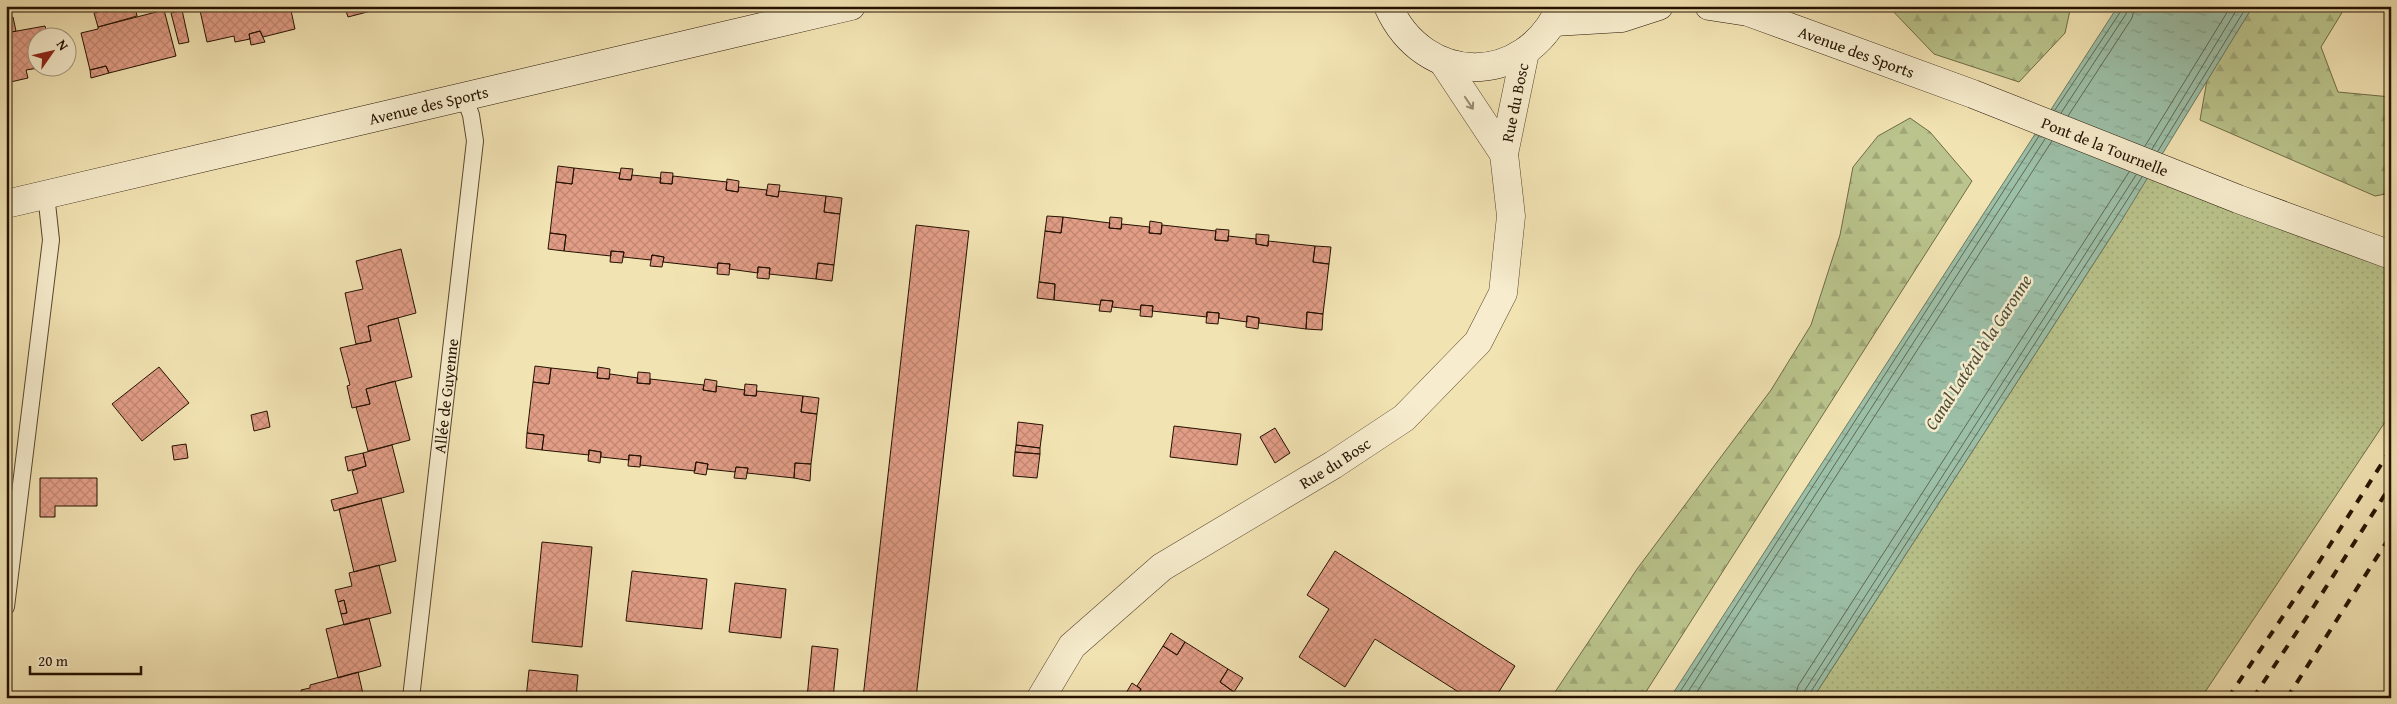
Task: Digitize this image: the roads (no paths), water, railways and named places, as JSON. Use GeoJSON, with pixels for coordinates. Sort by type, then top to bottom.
{"type":"FeatureCollection","features":[{"type":"Feature","properties":{"kind":"main road","name":"Avenue des Sports"},"geometry":{"type":"LineString","coordinates":[[6,204],[851,6]]}},
{"type":"Feature","properties":{"kind":"main road"},"geometry":{"type":"LineString","coordinates":[[1388,6],[1396,25],[1416,47],[1442,62],[1471,68],[1499,64],[1525,52],[1541,39],[1558,14],[1622,18],[1659,6]]}},
{"type":"Feature","properties":{"kind":"main road","name":"Avenue des Sports"},"geometry":{"type":"LineString","coordinates":[[1709,6],[1748,12],[1973,94]]}},
{"type":"Feature","properties":{"kind":"main road","name":"Rue du Bosc"},"geometry":{"type":"LineString","coordinates":[[1040,698],[1072,646],[1162,567],[1333,465],[1404,418],[1478,342],[1503,294],[1511,216],[1504,154],[1525,52]]}},
{"type":"Feature","properties":{"kind":"main road","name":"Rue du Bosc"},"geometry":{"type":"LineString","coordinates":[[1442,62],[1504,154]]}},
{"type":"Feature","properties":{"kind":"main road","name":"Pont de la Tournelle"},"geometry":{"type":"LineString","coordinates":[[1973,94],[2238,199],[2391,255]]}},
{"type":"Feature","properties":{"kind":"lane","name":"Allée de Guyenne"},"geometry":{"type":"LineString","coordinates":[[411,698],[475,141],[471,114],[464,96]]}},
{"type":"Feature","properties":{"kind":"lane"},"geometry":{"type":"LineString","coordinates":[[6,607],[52,240],[46,194]]}},
{"type":"Feature","properties":{"kind":"water","name":"Canal Latéral à la Garonne"},"geometry":{"type":"Polygon","coordinates":[[[2118,6],[2253,6],[2123,218],[1813,698],[1670,698],[2118,6]]]}},
{"type":"Feature","properties":{"kind":"railway"},"geometry":{"type":"LineString","coordinates":[[2228,698],[2312,573],[2391,449]]}},
{"type":"Feature","properties":{"kind":"railway"},"geometry":{"type":"LineString","coordinates":[[2253,698],[2391,485]]}},
{"type":"Feature","properties":{"kind":"railway"},"geometry":{"type":"LineString","coordinates":[[2287,698],[2391,535]]}}]}
